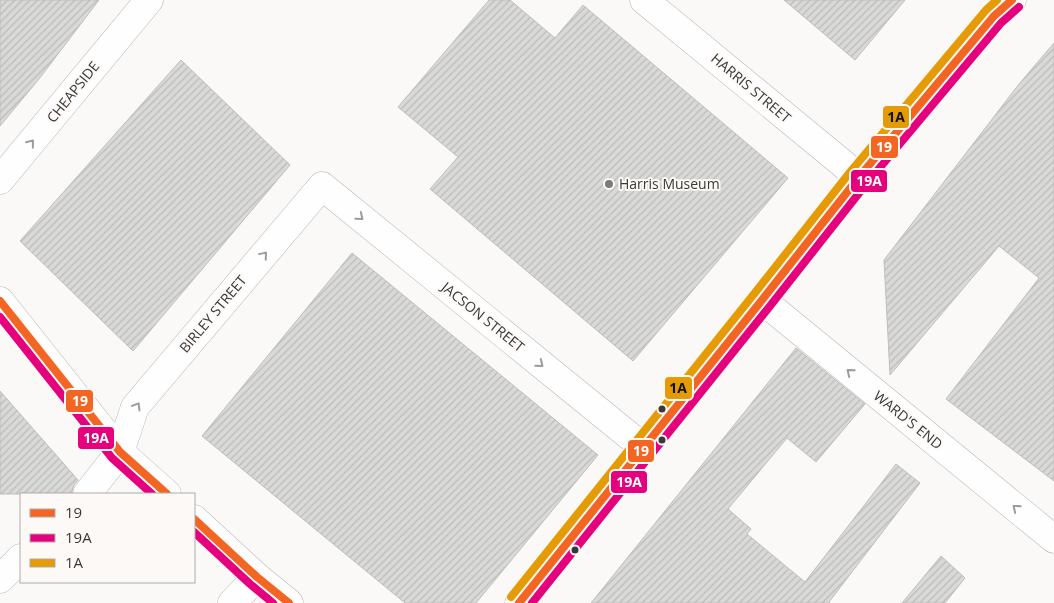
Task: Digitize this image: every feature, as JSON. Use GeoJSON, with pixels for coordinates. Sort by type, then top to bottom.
{"type":"FeatureCollection","features":[{"type":"Feature","properties":{"kind":"street","name":"HARRIS STREET"},"geometry":{"type":"LineString","coordinates":[[644,0],[858,177]]}},
{"type":"Feature","properties":{"kind":"street"},"geometry":{"type":"LineString","coordinates":[[519,603],[858,177],[994,16],[1012,0]]}},
{"type":"Feature","properties":{"kind":"street","name":"CHEAPSIDE"},"geometry":{"type":"LineString","coordinates":[[0,180],[147,2]]}},
{"type":"Feature","properties":{"kind":"street","name":"JACSON STREET"},"geometry":{"type":"LineString","coordinates":[[322,186],[643,447]]}},
{"type":"Feature","properties":{"kind":"street","name":"BIRLEY STREET"},"geometry":{"type":"LineString","coordinates":[[88,493],[120,452],[135,407],[322,186]]}},
{"type":"Feature","properties":{"kind":"street","name":"WARD'S END"},"geometry":{"type":"LineString","coordinates":[[762,300],[1054,539]]}},
{"type":"Feature","properties":{"kind":"street"},"geometry":{"type":"LineString","coordinates":[[0,301],[120,452],[166,493]]}},
{"type":"Feature","properties":{"kind":"street"},"geometry":{"type":"LineString","coordinates":[[195,520],[257,577],[289,603]]}},
{"type":"Feature","properties":{"kind":"street"},"geometry":{"type":"LineString","coordinates":[[0,579],[20,559]]}},
{"type":"Feature","properties":{"kind":"street"},"geometry":{"type":"LineString","coordinates":[[232,603],[257,577]]}},
{"type":"Feature","properties":{"kind":"building"},"geometry":{"type":"Polygon","coordinates":[[[0,0],[99,0],[39,79],[0,126],[0,0]]]}},
{"type":"Feature","properties":{"kind":"building","name":"Harris Museum"},"geometry":{"type":"Polygon","coordinates":[[[489,0],[510,0],[555,38],[583,5],[788,178],[633,361],[430,189],[458,157],[398,107],[489,0]]]}},
{"type":"Feature","properties":{"kind":"building"},"geometry":{"type":"Polygon","coordinates":[[[784,0],[905,0],[855,60],[784,0]]]}},
{"type":"Feature","properties":{"kind":"building"},"geometry":{"type":"Polygon","coordinates":[[[1054,43],[1054,481],[946,399],[1039,278],[999,246],[890,375],[884,260],[1019,84],[1054,43]]]}},
{"type":"Feature","properties":{"kind":"building"},"geometry":{"type":"Polygon","coordinates":[[[181,60],[290,165],[133,351],[20,241],[181,60]]]}},
{"type":"Feature","properties":{"kind":"building"},"geometry":{"type":"Polygon","coordinates":[[[352,253],[598,455],[476,603],[405,603],[202,436],[352,253]]]}},
{"type":"Feature","properties":{"kind":"building"},"geometry":{"type":"Polygon","coordinates":[[[796,348],[865,404],[816,462],[787,438],[728,509],[751,529],[747,534],[805,582],[896,464],[920,483],[830,603],[591,603],[796,348]]]}},
{"type":"Feature","properties":{"kind":"building"},"geometry":{"type":"Polygon","coordinates":[[[0,391],[78,480],[74,485],[72,493],[0,494],[0,391]]]}},
{"type":"Feature","properties":{"kind":"building"},"geometry":{"type":"Polygon","coordinates":[[[941,556],[965,578],[945,603],[902,603],[941,556]]]}},
{"type":"Feature","properties":{"kind":"transit line","name":"1A"},"geometry":{"type":"LineString","coordinates":[[511,597],[851,171],[986,10],[997,0]]}},
{"type":"Feature","properties":{"kind":"transit line","name":"19"},"geometry":{"type":"LineString","coordinates":[[519,603],[859,177],[994,16],[1012,0]]}},
{"type":"Feature","properties":{"kind":"transit line","name":"19A"},"geometry":{"type":"LineString","coordinates":[[532,603],[867,183],[1001,23],[1019,7]]}},
{"type":"Feature","properties":{"kind":"transit line","name":"19"},"geometry":{"type":"LineString","coordinates":[[0,301],[120,452],[166,493]]}},
{"type":"Feature","properties":{"kind":"transit line","name":"19A"},"geometry":{"type":"LineString","coordinates":[[0,317],[112,458],[151,493]]}},
{"type":"Feature","properties":{"kind":"transit line","name":"19"},"geometry":{"type":"LineString","coordinates":[[195,520],[257,577],[289,603]]}},
{"type":"Feature","properties":{"kind":"transit line","name":"19A"},"geometry":{"type":"LineString","coordinates":[[195,533],[273,603]]}},
{"type":"Feature","properties":{"kind":"place","name":"Harris Museum"},"geometry":{"type":"Point","coordinates":[609,184]}}]}
